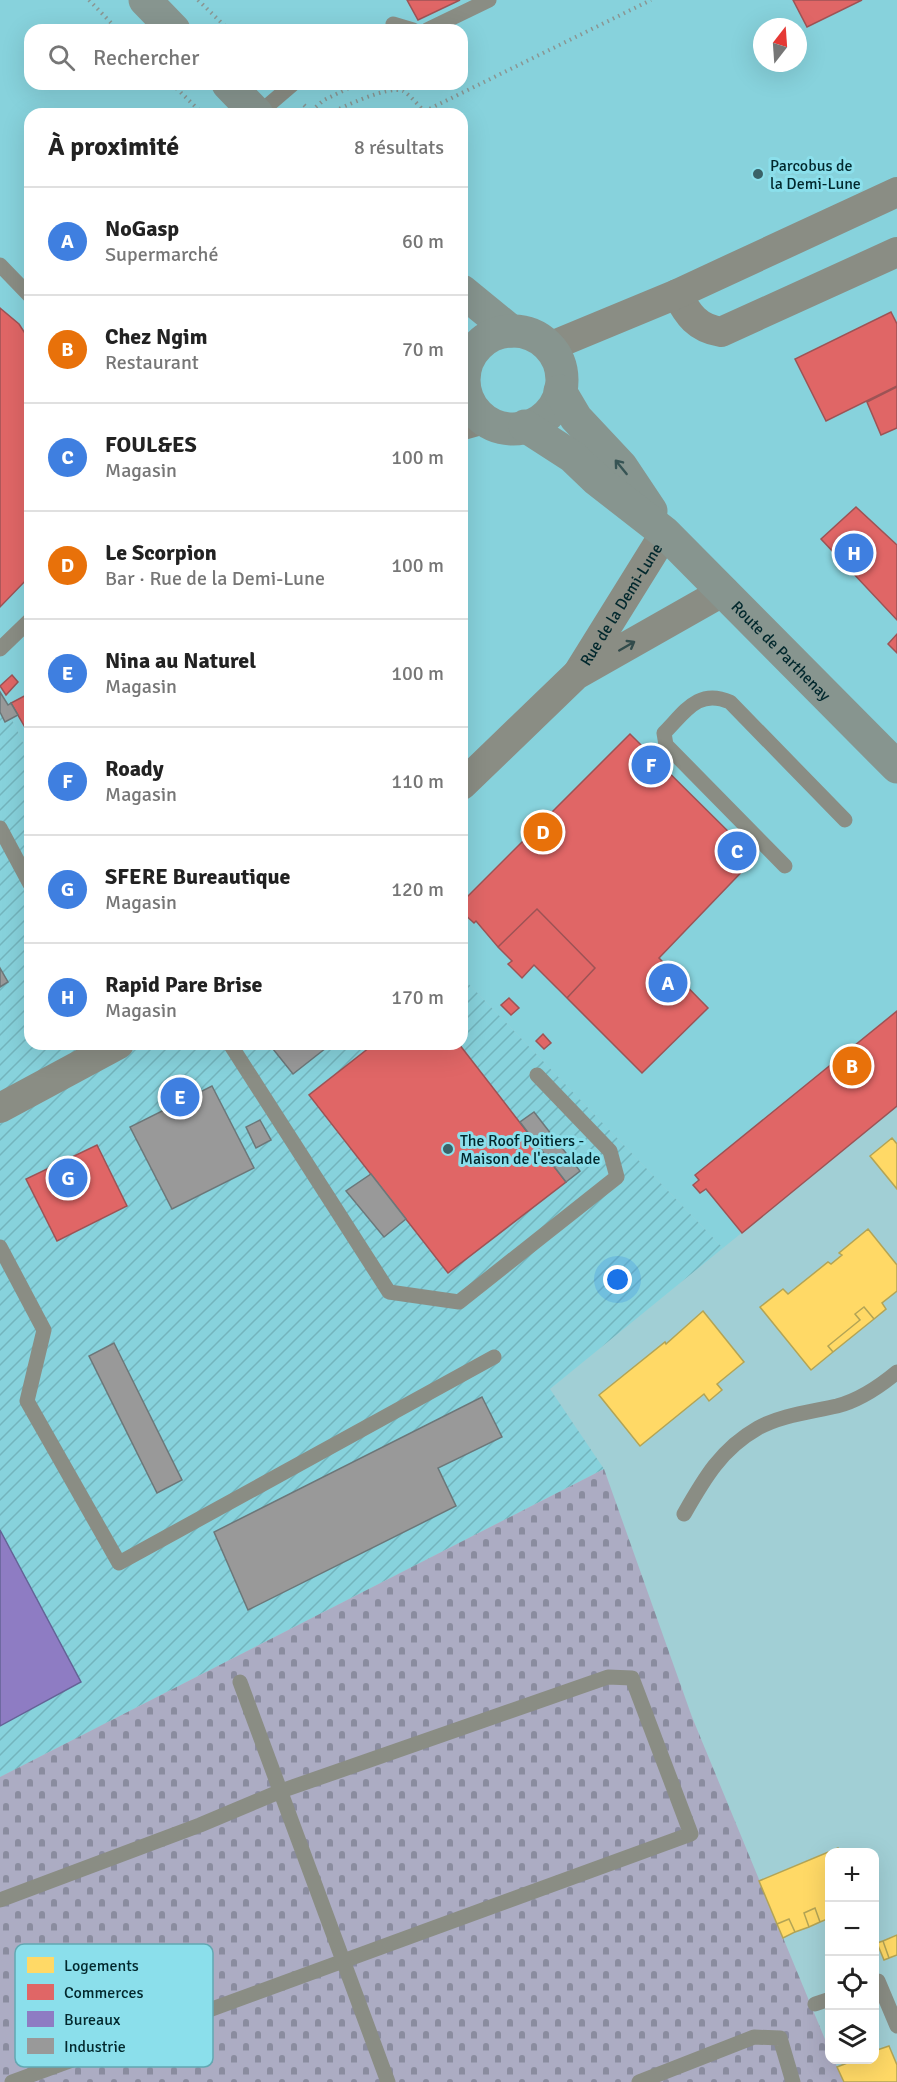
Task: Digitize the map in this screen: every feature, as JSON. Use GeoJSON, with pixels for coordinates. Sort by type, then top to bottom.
{"type":"FeatureCollection","features":[{"type":"Feature","properties":{"kind":"main road"},"geometry":{"type":"LineString","coordinates":[[145,0],[168,24]]}},
{"type":"Feature","properties":{"kind":"main road"},"geometry":{"type":"LineString","coordinates":[[234,90],[252,108]]}},
{"type":"Feature","properties":{"kind":"main road"},"geometry":{"type":"LineString","coordinates":[[468,296],[511,331],[532,335],[549,347],[561,372],[560,391],[546,415],[510,425],[475,411],[468,399]]}},
{"type":"Feature","properties":{"kind":"main road"},"geometry":{"type":"LineString","coordinates":[[468,363],[474,351],[485,340],[511,331]]}},
{"type":"Feature","properties":{"kind":"main road","name":"Route de Parthenay"},"geometry":{"type":"LineString","coordinates":[[560,391],[576,418],[621,466],[665,533]]}},
{"type":"Feature","properties":{"kind":"main road","name":"Route de Parthenay"},"geometry":{"type":"LineString","coordinates":[[510,425],[573,456],[597,480],[665,533],[897,767]]}},
{"type":"Feature","properties":{"kind":"street"},"geometry":{"type":"LineString","coordinates":[[549,347],[677,294],[897,192]]}},
{"type":"Feature","properties":{"kind":"street"},"geometry":{"type":"LineString","coordinates":[[677,294],[686,311],[705,330],[721,332],[897,252]]}},
{"type":"Feature","properties":{"kind":"street","name":"Rue de la Demi-Lune"},"geometry":{"type":"LineString","coordinates":[[468,780],[576,675],[665,533]]}},
{"type":"Feature","properties":{"kind":"street","name":"Rue de la Demi-Lune"},"geometry":{"type":"LineString","coordinates":[[576,675],[724,591]]}},
{"type":"Feature","properties":{"kind":"street"},"geometry":{"type":"LineString","coordinates":[[0,1108],[108,1050]]}},
{"type":"Feature","properties":{"kind":"lane"},"geometry":{"type":"LineString","coordinates":[[439,24],[489,0]]}},
{"type":"Feature","properties":{"kind":"lane"},"geometry":{"type":"LineString","coordinates":[[265,108],[286,90]]}},
{"type":"Feature","properties":{"kind":"lane"},"geometry":{"type":"LineString","coordinates":[[0,265],[24,290]]}},
{"type":"Feature","properties":{"kind":"lane"},"geometry":{"type":"LineString","coordinates":[[468,432],[510,425]]}},
{"type":"Feature","properties":{"kind":"lane"},"geometry":{"type":"LineString","coordinates":[[0,649],[24,626]]}},
{"type":"Feature","properties":{"kind":"lane"},"geometry":{"type":"LineString","coordinates":[[785,866],[666,745],[664,733],[699,699],[717,696],[730,702],[846,820]]}},
{"type":"Feature","properties":{"kind":"lane"},"geometry":{"type":"LineString","coordinates":[[0,828],[24,873]]}},
{"type":"Feature","properties":{"kind":"lane"},"geometry":{"type":"LineString","coordinates":[[234,1050],[389,1292],[459,1302],[617,1177],[610,1151],[537,1075]]}},
{"type":"Feature","properties":{"kind":"lane"},"geometry":{"type":"LineString","coordinates":[[0,1247],[44,1330],[27,1401],[119,1563],[494,1357]]}},
{"type":"Feature","properties":{"kind":"lane"},"geometry":{"type":"LineString","coordinates":[[684,1514],[709,1470],[734,1445],[759,1428],[787,1417],[840,1405],[876,1389],[897,1372]]}},
{"type":"Feature","properties":{"kind":"lane"},"geometry":{"type":"LineString","coordinates":[[0,1900],[281,1791],[608,1677],[632,1678],[691,1834],[213,2009]]}},
{"type":"Feature","properties":{"kind":"lane"},"geometry":{"type":"LineString","coordinates":[[240,1682],[388,2082]]}},
{"type":"Feature","properties":{"kind":"lane"},"geometry":{"type":"LineString","coordinates":[[879,1983],[897,2026]]}},
{"type":"Feature","properties":{"kind":"lane"},"geometry":{"type":"LineString","coordinates":[[639,2082],[754,2037],[780,2038],[793,2082]]}},
{"type":"Feature","properties":{"kind":"lane"},"geometry":{"type":"LineString","coordinates":[[12,2082],[53,2067]]}},
{"type":"Feature","properties":{"kind":"path"},"geometry":{"type":"LineString","coordinates":[[89,0],[112,24]]}},
{"type":"Feature","properties":{"kind":"path"},"geometry":{"type":"LineString","coordinates":[[198,0],[223,24]]}},
{"type":"Feature","properties":{"kind":"path"},"geometry":{"type":"LineString","coordinates":[[468,89],[651,0]]}},
{"type":"Feature","properties":{"kind":"path"},"geometry":{"type":"LineString","coordinates":[[178,90],[197,108]]}},
{"type":"Feature","properties":{"kind":"path"},"geometry":{"type":"LineString","coordinates":[[315,108],[324,100],[345,90]]}},
{"type":"Feature","properties":{"kind":"path"},"geometry":{"type":"LineString","coordinates":[[343,108],[368,97],[393,90]]}},
{"type":"Feature","properties":{"kind":"path"},"geometry":{"type":"LineString","coordinates":[[400,90],[421,108]]}},
{"type":"Feature","properties":{"kind":"path"},"geometry":{"type":"LineString","coordinates":[[430,108],[467,90]]}},
{"type":"Feature","properties":{"kind":"shaded area"},"geometry":{"type":"Polygon","coordinates":[[[0,0],[897,0],[897,1107],[723,1248],[468,983],[468,108],[24,108],[24,745],[0,695],[0,0]]]}},
{"type":"Feature","properties":{"kind":"shaded area"},"geometry":{"type":"Polygon","coordinates":[[[0,695],[24,745],[24,1050],[468,1050],[468,983],[723,1248],[550,1389],[604,1469],[0,1777],[0,695]]]}},
{"type":"Feature","properties":{"kind":"green space"},"geometry":{"type":"Polygon","coordinates":[[[604,1469],[692,1717],[825,2039],[825,2064],[836,2064],[844,2082],[0,2082],[0,1777],[604,1469]]]}},
{"type":"Feature","properties":{"kind":"building: Logements"},"geometry":{"type":"Polygon","coordinates":[[[892,1138],[897,1144],[897,1189],[870,1156],[892,1138]]]}},
{"type":"Feature","properties":{"kind":"building: Logements"},"geometry":{"type":"Polygon","coordinates":[[[868,1229],[897,1265],[897,1291],[882,1303],[886,1309],[874,1319],[864,1307],[855,1314],[860,1320],[828,1346],[833,1352],[811,1370],[760,1307],[783,1289],[788,1294],[828,1262],[831,1264],[842,1255],[839,1253],[868,1229]]]}},
{"type":"Feature","properties":{"kind":"building: Logements"},"geometry":{"type":"Polygon","coordinates":[[[864,1307],[874,1319],[833,1352],[828,1346],[860,1320],[855,1314],[864,1307]]]}},
{"type":"Feature","properties":{"kind":"building: Logements"},"geometry":{"type":"Polygon","coordinates":[[[703,1311],[744,1362],[717,1384],[722,1390],[709,1401],[704,1394],[640,1446],[599,1395],[665,1342],[666,1344],[703,1311]]]}},
{"type":"Feature","properties":{"kind":"building: Logements"},"geometry":{"type":"Polygon","coordinates":[[[825,1853],[825,1920],[820,1922],[815,1908],[804,1913],[809,1927],[795,1932],[789,1919],[777,1924],[759,1881],[825,1853]]]}},
{"type":"Feature","properties":{"kind":"building: Logements"},"geometry":{"type":"Polygon","coordinates":[[[815,1908],[820,1922],[809,1927],[804,1913],[815,1908]]]}},
{"type":"Feature","properties":{"kind":"building: Logements"},"geometry":{"type":"Polygon","coordinates":[[[789,1919],[795,1932],[783,1938],[777,1924],[789,1919]]]}},
{"type":"Feature","properties":{"kind":"building: Logements"},"geometry":{"type":"Polygon","coordinates":[[[897,1935],[897,1955],[889,1958],[883,1941],[897,1935]]]}},
{"type":"Feature","properties":{"kind":"building: Logements"},"geometry":{"type":"Polygon","coordinates":[[[883,1941],[889,1958],[884,1960],[879,1942],[883,1941]]]}},
{"type":"Feature","properties":{"kind":"building: Logements"},"geometry":{"type":"Polygon","coordinates":[[[889,2046],[897,2065],[897,2082],[844,2082],[837,2067],[845,2064],[879,2064],[879,2049],[889,2046]]]}},
{"type":"Feature","properties":{"kind":"building: Commerces"},"geometry":{"type":"Polygon","coordinates":[[[407,0],[460,0],[418,20],[407,0]]]}},
{"type":"Feature","properties":{"kind":"building: Commerces"},"geometry":{"type":"Polygon","coordinates":[[[793,0],[862,0],[807,27],[807,18],[802,18],[793,0]]]}},
{"type":"Feature","properties":{"kind":"building: Commerces"},"geometry":{"type":"Polygon","coordinates":[[[0,308],[19,324],[24,332],[24,582],[0,607],[0,308]]]}},
{"type":"Feature","properties":{"kind":"building: Commerces"},"geometry":{"type":"Polygon","coordinates":[[[891,312],[897,324],[897,386],[826,421],[795,359],[891,312]]]}},
{"type":"Feature","properties":{"kind":"building: Commerces"},"geometry":{"type":"Polygon","coordinates":[[[897,387],[897,428],[881,435],[867,402],[897,387]]]}},
{"type":"Feature","properties":{"kind":"building: Commerces"},"geometry":{"type":"Polygon","coordinates":[[[856,507],[897,545],[897,620],[821,539],[856,507]]]}},
{"type":"Feature","properties":{"kind":"building: Commerces"},"geometry":{"type":"Polygon","coordinates":[[[897,634],[897,653],[888,644],[897,634]]]}},
{"type":"Feature","properties":{"kind":"building: Commerces"},"geometry":{"type":"Polygon","coordinates":[[[12,675],[18,682],[6,695],[0,686],[12,675]]]}},
{"type":"Feature","properties":{"kind":"building: Commerces"},"geometry":{"type":"Polygon","coordinates":[[[24,696],[24,726],[11,703],[24,696]]]}},
{"type":"Feature","properties":{"kind":"building: Commerces"},"geometry":{"type":"Polygon","coordinates":[[[630,734],[755,858],[659,958],[708,1008],[642,1073],[567,998],[595,968],[537,909],[498,947],[476,921],[474,923],[468,918],[468,896],[630,734]]]}},
{"type":"Feature","properties":{"kind":"building: Commerces"},"geometry":{"type":"Polygon","coordinates":[[[537,909],[595,968],[567,998],[534,965],[522,978],[508,964],[512,961],[498,947],[537,909]]]}},
{"type":"Feature","properties":{"kind":"building: Commerces"},"geometry":{"type":"Polygon","coordinates":[[[509,998],[519,1008],[511,1015],[501,1005],[509,998]]]}},
{"type":"Feature","properties":{"kind":"building: Commerces"},"geometry":{"type":"Polygon","coordinates":[[[897,1011],[897,1106],[742,1233],[706,1189],[700,1193],[693,1185],[699,1180],[695,1175],[897,1011]]]}},
{"type":"Feature","properties":{"kind":"building: Commerces"},"geometry":{"type":"Polygon","coordinates":[[[543,1034],[551,1043],[544,1049],[536,1041],[543,1034]]]}},
{"type":"Feature","properties":{"kind":"building: Commerces"},"geometry":{"type":"Polygon","coordinates":[[[366,1050],[464,1050],[566,1182],[448,1273],[309,1095],[366,1050]]]}},
{"type":"Feature","properties":{"kind":"building: Commerces"},"geometry":{"type":"Polygon","coordinates":[[[97,1145],[127,1206],[57,1241],[26,1179],[97,1145]]]}},
{"type":"Feature","properties":{"kind":"building: Bureaux"},"geometry":{"type":"Polygon","coordinates":[[[0,1530],[81,1682],[0,1726],[0,1530]]]}},
{"type":"Feature","properties":{"kind":"building: Industrie"},"geometry":{"type":"Polygon","coordinates":[[[0,692],[8,705],[11,703],[18,715],[5,722],[0,712],[0,692]]]}},
{"type":"Feature","properties":{"kind":"building: Industrie"},"geometry":{"type":"Polygon","coordinates":[[[0,968],[8,982],[0,987],[0,968]]]}},
{"type":"Feature","properties":{"kind":"building: Industrie"},"geometry":{"type":"Polygon","coordinates":[[[274,1050],[323,1050],[293,1074],[274,1050]]]}},
{"type":"Feature","properties":{"kind":"building: Industrie"},"geometry":{"type":"Polygon","coordinates":[[[212,1086],[254,1168],[172,1209],[130,1127],[212,1086]]]}},
{"type":"Feature","properties":{"kind":"building: Industrie"},"geometry":{"type":"Polygon","coordinates":[[[534,1112],[580,1171],[566,1182],[520,1122],[534,1112]]]}},
{"type":"Feature","properties":{"kind":"building: Industrie"},"geometry":{"type":"Polygon","coordinates":[[[260,1120],[271,1140],[256,1148],[246,1127],[260,1120]]]}},
{"type":"Feature","properties":{"kind":"building: Industrie"},"geometry":{"type":"Polygon","coordinates":[[[371,1174],[406,1219],[384,1237],[346,1191],[371,1174]]]}},
{"type":"Feature","properties":{"kind":"building: Industrie"},"geometry":{"type":"Polygon","coordinates":[[[114,1343],[182,1480],[157,1493],[89,1356],[114,1343]]]}},
{"type":"Feature","properties":{"kind":"building: Industrie"},"geometry":{"type":"Polygon","coordinates":[[[482,1397],[502,1437],[438,1468],[456,1506],[248,1610],[214,1532],[482,1397]]]}},
{"type":"Feature","properties":{"kind":"place","name":"Parcobus de la Demi-Lune"},"geometry":{"type":"Point","coordinates":[758,174]}},
{"type":"Feature","properties":{"kind":"place","name":"Rapid Pare Brise"},"geometry":{"type":"Point","coordinates":[854,553]}},
{"type":"Feature","properties":{"kind":"place","name":"Roady"},"geometry":{"type":"Point","coordinates":[651,765]}},
{"type":"Feature","properties":{"kind":"place","name":"Le Scorpion"},"geometry":{"type":"Point","coordinates":[543,832]}},
{"type":"Feature","properties":{"kind":"place","name":"FOUL&ES"},"geometry":{"type":"Point","coordinates":[737,851]}},
{"type":"Feature","properties":{"kind":"place","name":"NoGasp"},"geometry":{"type":"Point","coordinates":[668,983]}},
{"type":"Feature","properties":{"kind":"place","name":"Chez Ngim"},"geometry":{"type":"Point","coordinates":[852,1066]}},
{"type":"Feature","properties":{"kind":"place","name":"Nina au Naturel"},"geometry":{"type":"Point","coordinates":[180,1097]}},
{"type":"Feature","properties":{"kind":"place","name":"The Roof Poitiers - Maison de l'escalade"},"geometry":{"type":"Point","coordinates":[448,1149]}},
{"type":"Feature","properties":{"kind":"place","name":"SFERE Bureautique"},"geometry":{"type":"Point","coordinates":[68,1178]}}]}
